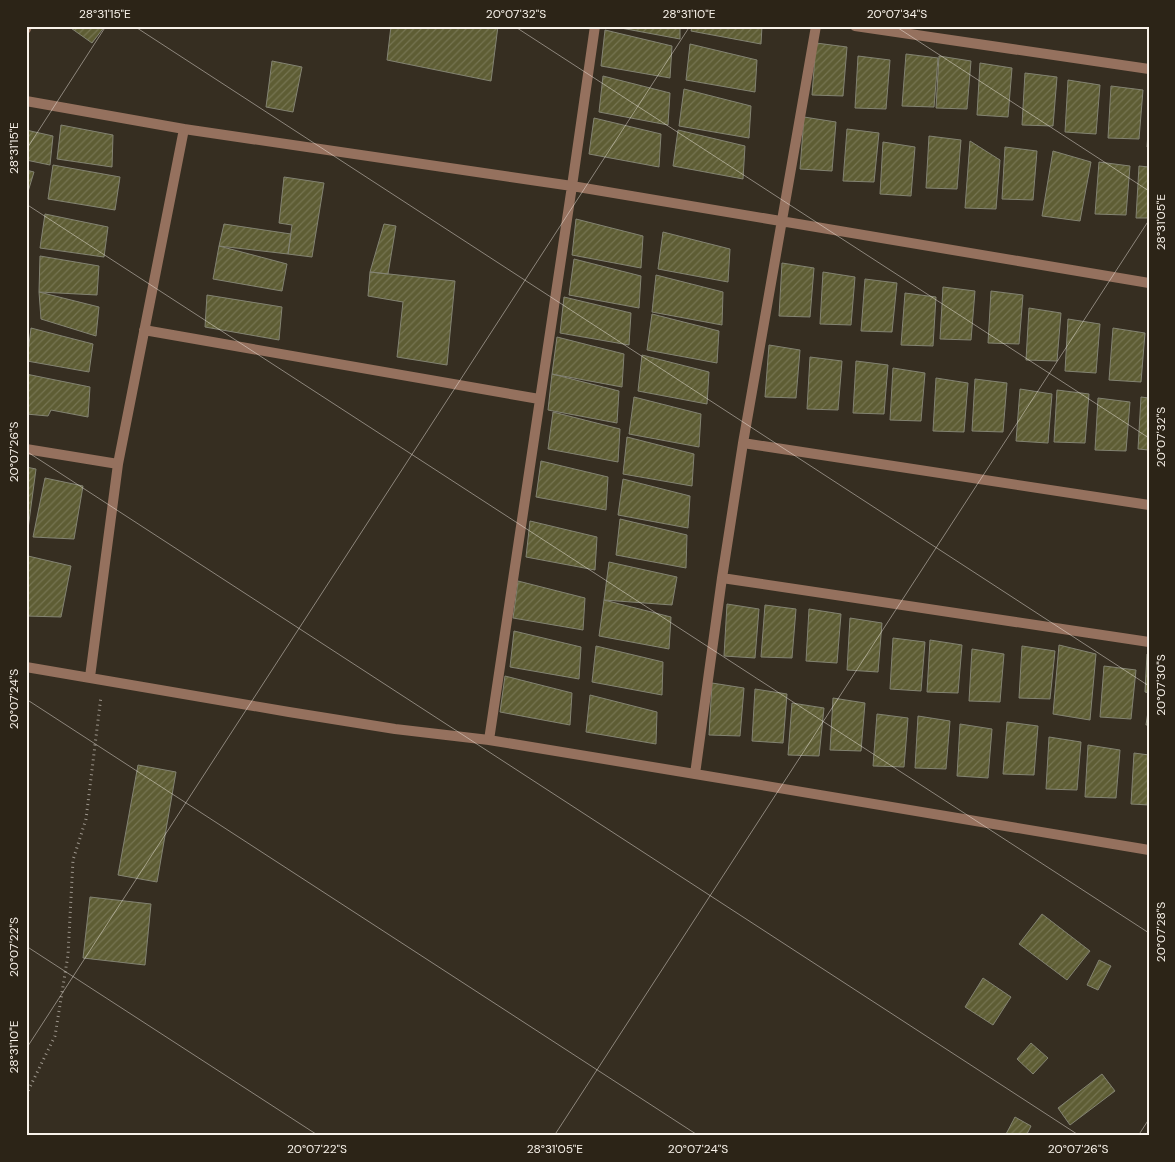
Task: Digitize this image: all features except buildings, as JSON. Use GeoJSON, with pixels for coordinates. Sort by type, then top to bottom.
{"type":"FeatureCollection","features":[{"type":"Feature","properties":{"kind":"street"},"geometry":{"type":"LineString","coordinates":[[489,740],[595,26]]}},
{"type":"Feature","properties":{"kind":"street"},"geometry":{"type":"LineString","coordinates":[[696,774],[722,578],[781,222],[816,26]]}},
{"type":"Feature","properties":{"kind":"street"},"geometry":{"type":"LineString","coordinates":[[855,26],[1149,69]]}},
{"type":"Feature","properties":{"kind":"street"},"geometry":{"type":"LineString","coordinates":[[26,101],[184,129],[572,186],[1149,283]]}},
{"type":"Feature","properties":{"kind":"street"},"geometry":{"type":"LineString","coordinates":[[90,677],[118,464],[184,129]]}},
{"type":"Feature","properties":{"kind":"street"},"geometry":{"type":"LineString","coordinates":[[144,330],[539,399]]}},
{"type":"Feature","properties":{"kind":"street"},"geometry":{"type":"LineString","coordinates":[[744,443],[1149,505]]}},
{"type":"Feature","properties":{"kind":"street"},"geometry":{"type":"LineString","coordinates":[[26,449],[118,464]]}},
{"type":"Feature","properties":{"kind":"street"},"geometry":{"type":"LineString","coordinates":[[722,578],[1149,642]]}},
{"type":"Feature","properties":{"kind":"street"},"geometry":{"type":"LineString","coordinates":[[26,667],[395,729],[489,740],[1149,850]]}},
{"type":"Feature","properties":{"kind":"path"},"geometry":{"type":"LineString","coordinates":[[26,1095],[55,1036],[68,955],[73,860],[86,819],[103,680]]}}]}
